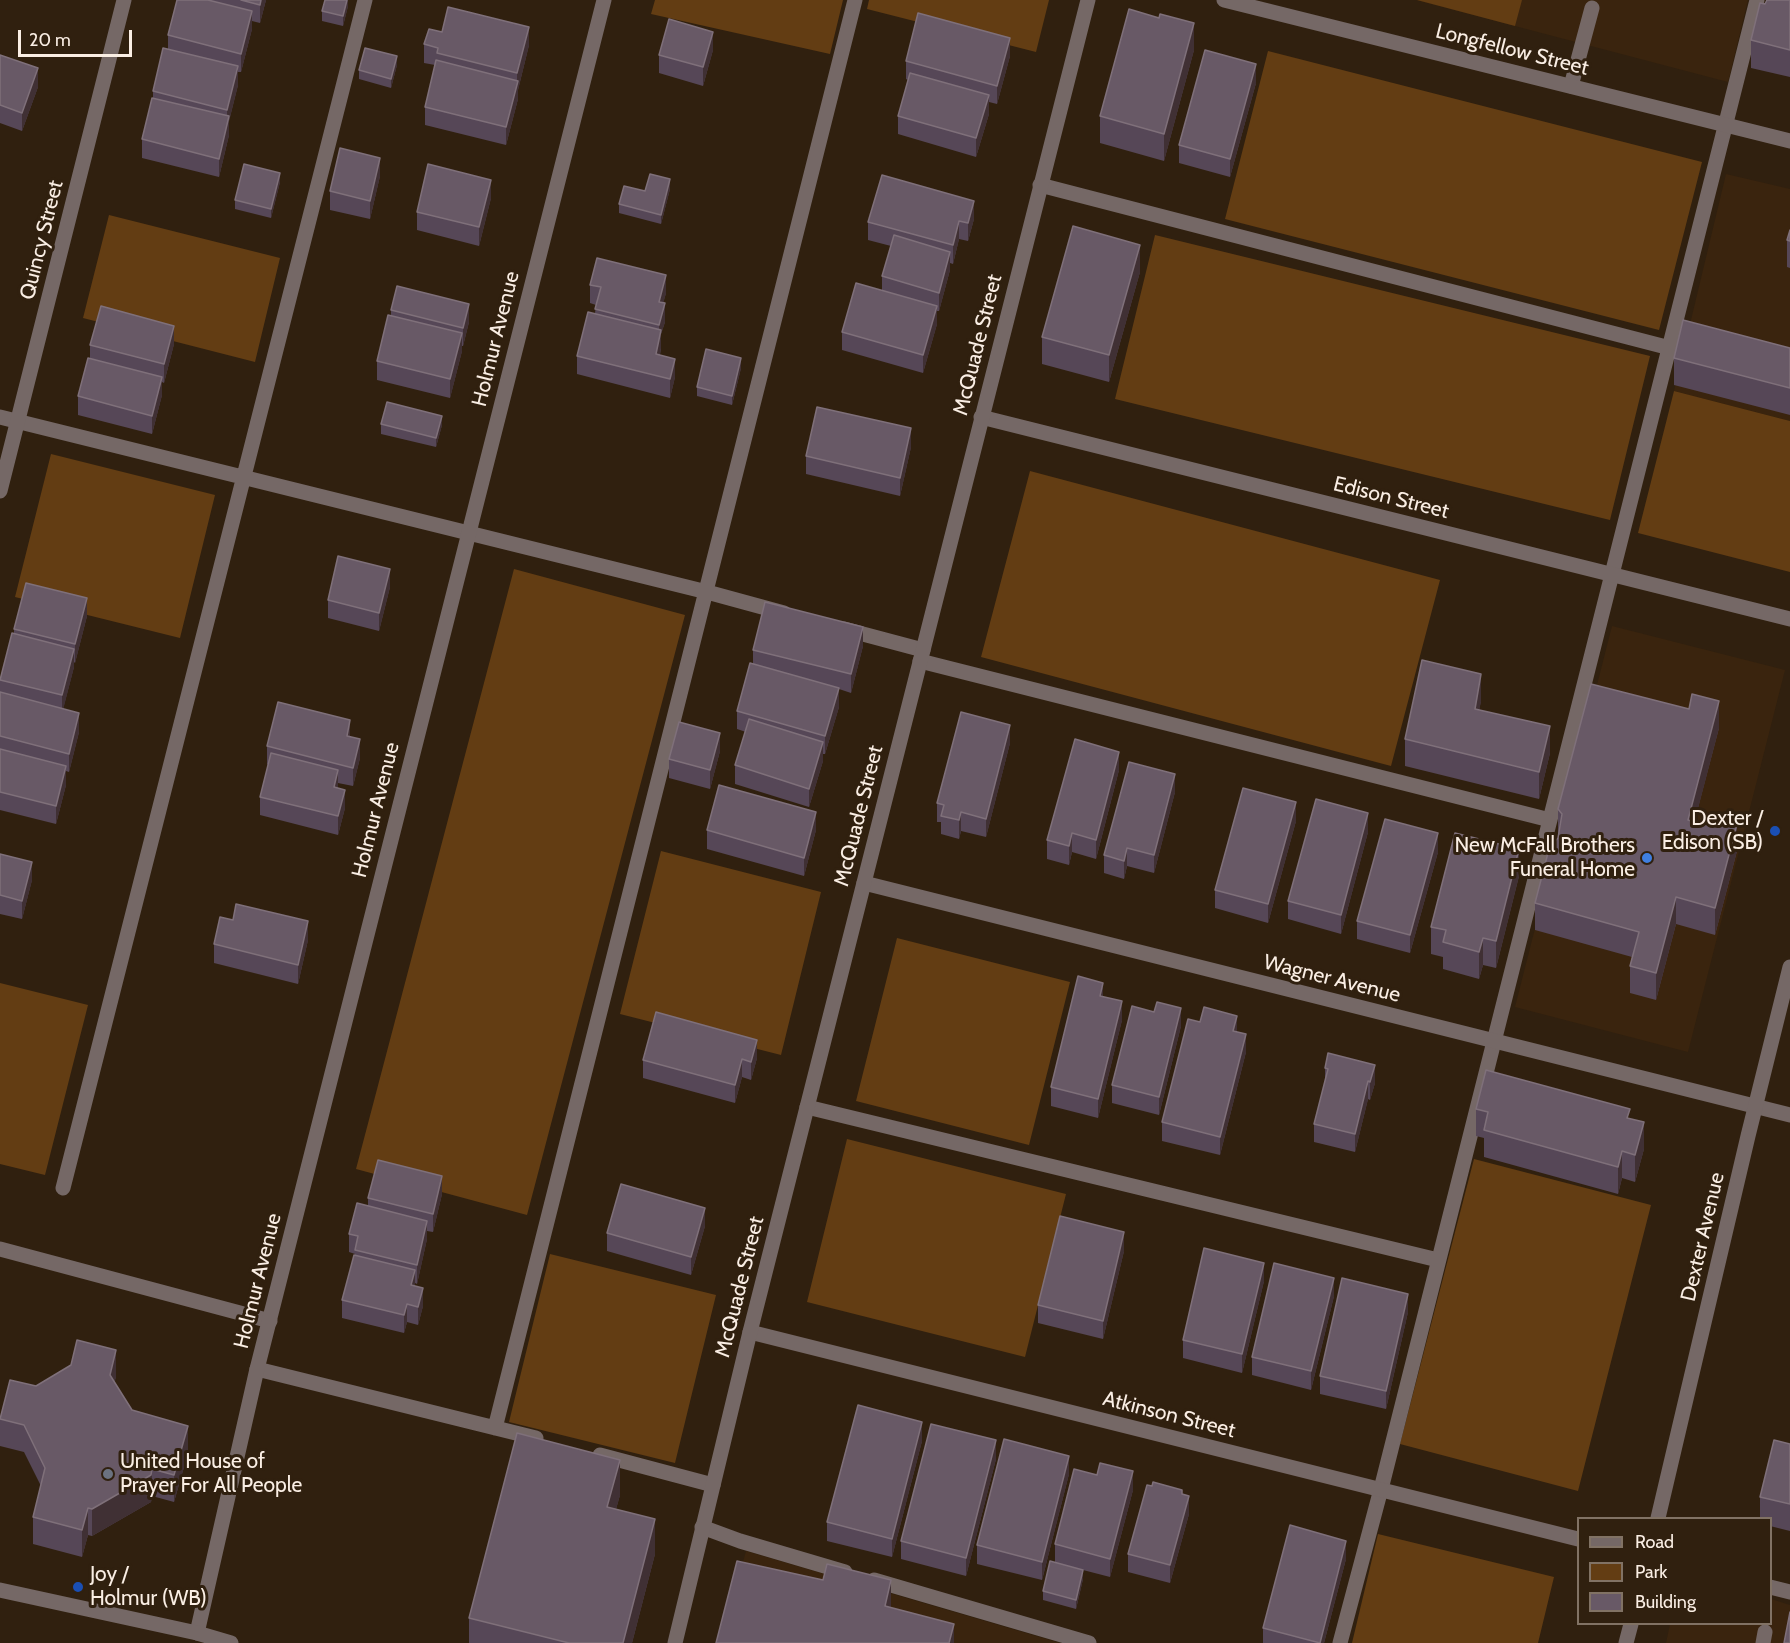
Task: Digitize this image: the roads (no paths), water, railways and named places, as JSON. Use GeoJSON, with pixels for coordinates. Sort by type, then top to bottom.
{"type":"FeatureCollection","features":[{"type":"Feature","properties":{"kind":"street","name":"Quincy Street"},"geometry":{"type":"LineString","coordinates":[[0,491],[124,0]]}},
{"type":"Feature","properties":{"kind":"street"},"geometry":{"type":"LineString","coordinates":[[63,1188],[365,0]]}},
{"type":"Feature","properties":{"kind":"street","name":"Holmur Avenue"},"geometry":{"type":"LineString","coordinates":[[197,1633],[257,1369],[604,0]]}},
{"type":"Feature","properties":{"kind":"street"},"geometry":{"type":"LineString","coordinates":[[495,1428],[855,0]]}},
{"type":"Feature","properties":{"kind":"street","name":"McQuade Street"},"geometry":{"type":"LineString","coordinates":[[675,1643],[750,1332],[1088,0]]}},
{"type":"Feature","properties":{"kind":"street","name":"Longfellow Street"},"geometry":{"type":"LineString","coordinates":[[1224,0],[1790,141]]}},
{"type":"Feature","properties":{"kind":"street"},"geometry":{"type":"LineString","coordinates":[[1340,1643],[1381,1489],[1757,0]]}},
{"type":"Feature","properties":{"kind":"street"},"geometry":{"type":"LineString","coordinates":[[1571,86],[1592,8]]}},
{"type":"Feature","properties":{"kind":"street"},"geometry":{"type":"LineString","coordinates":[[1040,185],[1670,348]]}},
{"type":"Feature","properties":{"kind":"street"},"geometry":{"type":"LineString","coordinates":[[0,417],[707,592],[794,616]]}},
{"type":"Feature","properties":{"kind":"street","name":"Edison Street"},"geometry":{"type":"LineString","coordinates":[[981,417],[1790,619]]}},
{"type":"Feature","properties":{"kind":"street"},"geometry":{"type":"LineString","coordinates":[[827,625],[921,656],[1550,820]]}},
{"type":"Feature","properties":{"kind":"street","name":"Wagner Avenue"},"geometry":{"type":"LineString","coordinates":[[864,883],[1790,1115]]}},
{"type":"Feature","properties":{"kind":"street","name":"Dexter Avenue"},"geometry":{"type":"LineString","coordinates":[[1658,1517],[1790,967]]}},
{"type":"Feature","properties":{"kind":"street"},"geometry":{"type":"LineString","coordinates":[[807,1107],[1438,1260]]}},
{"type":"Feature","properties":{"kind":"street"},"geometry":{"type":"LineString","coordinates":[[0,1249],[270,1321]]}},
{"type":"Feature","properties":{"kind":"street","name":"Atkinson Street"},"geometry":{"type":"LineString","coordinates":[[750,1332],[1577,1539]]}},
{"type":"Feature","properties":{"kind":"street"},"geometry":{"type":"LineString","coordinates":[[257,1369],[553,1443]]}},
{"type":"Feature","properties":{"kind":"street"},"geometry":{"type":"LineString","coordinates":[[587,1452],[713,1485]]}},
{"type":"Feature","properties":{"kind":"street"},"geometry":{"type":"LineString","coordinates":[[702,1527],[740,1541],[1089,1643]]}},
{"type":"Feature","properties":{"kind":"street"},"geometry":{"type":"LineString","coordinates":[[1772,1588],[1790,1592]]}},
{"type":"Feature","properties":{"kind":"street"},"geometry":{"type":"LineString","coordinates":[[0,1590],[197,1633],[231,1643]]}},
{"type":"Feature","properties":{"kind":"street"},"geometry":{"type":"LineString","coordinates":[[1626,1643],[1630,1625]]}},
{"type":"Feature","properties":{"kind":"place","name":"Dexter / Edison (SB)"},"geometry":{"type":"Point","coordinates":[1775,831]}},
{"type":"Feature","properties":{"kind":"place","name":"New McFall Brothers Funeral Home"},"geometry":{"type":"Point","coordinates":[1647,858]}},
{"type":"Feature","properties":{"kind":"place","name":"United House of Prayer For All People"},"geometry":{"type":"Point","coordinates":[108,1474]}},
{"type":"Feature","properties":{"kind":"place","name":"Joy / Holmur (WB)"},"geometry":{"type":"Point","coordinates":[78,1587]}}]}
